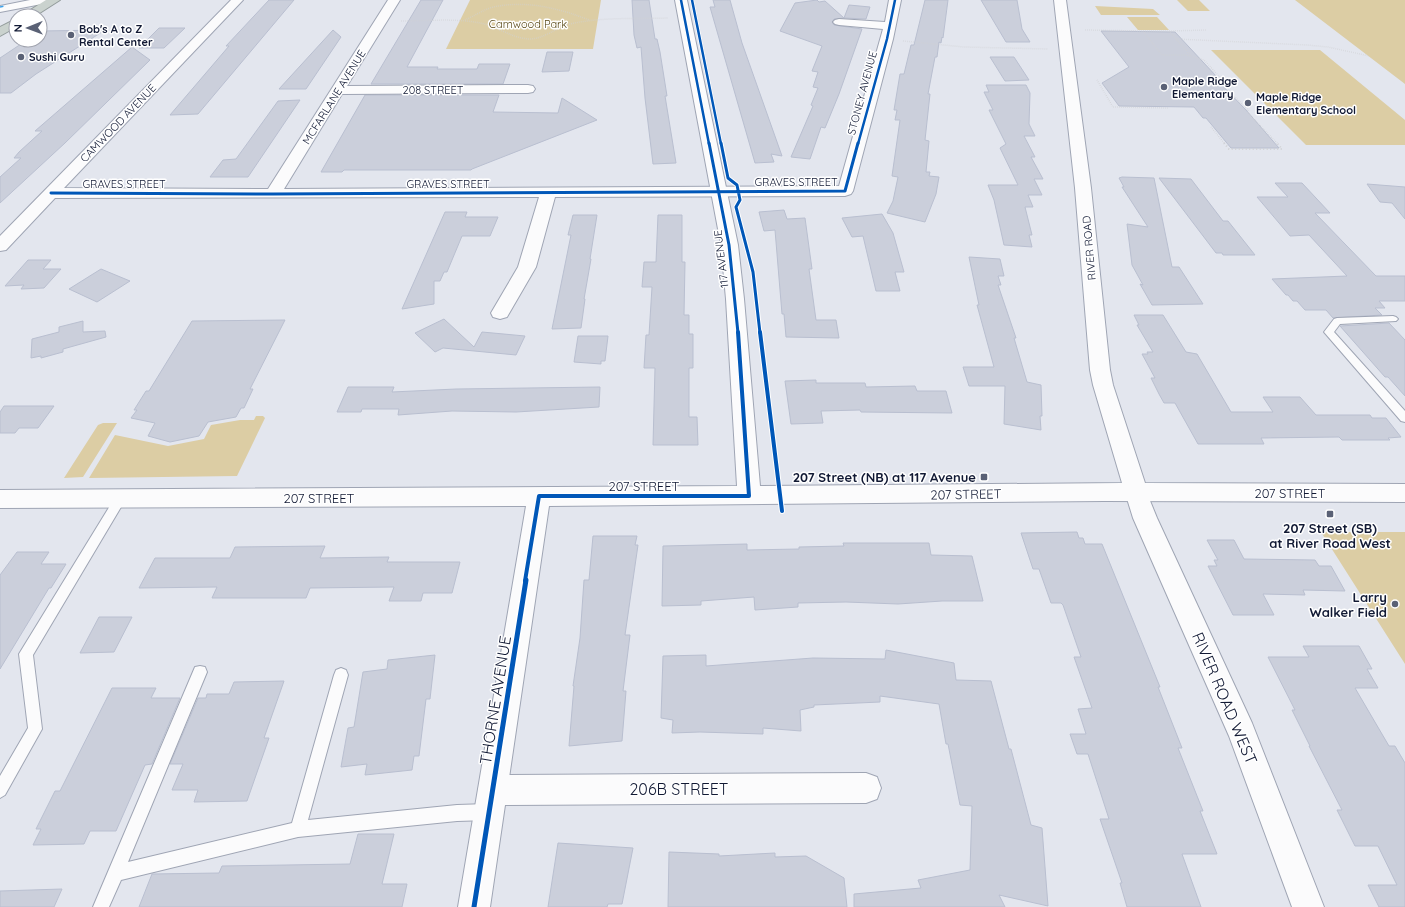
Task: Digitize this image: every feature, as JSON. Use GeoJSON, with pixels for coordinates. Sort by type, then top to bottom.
{"type":"FeatureCollection","features":[{"type":"Feature","properties":{"kind":"highway"},"geometry":{"type":"LineString","coordinates":[[40,8],[54,0]]}},
{"type":"Feature","properties":{"kind":"street"},"geometry":{"type":"LineString","coordinates":[[0,9],[47,0]]}},
{"type":"Feature","properties":{"kind":"street","name":"CAMWOOD AVENUE"},"geometry":{"type":"LineString","coordinates":[[0,246],[237,0]]}},
{"type":"Feature","properties":{"kind":"street","name":"MCFARLANE AVENUE"},"geometry":{"type":"LineString","coordinates":[[273,194],[394,0]]}},
{"type":"Feature","properties":{"kind":"street","name":"117 AVENUE"},"geometry":{"type":"LineString","coordinates":[[681,0],[718,191],[725,214],[733,279],[749,496]]}},
{"type":"Feature","properties":{"kind":"street","name":"STONEY AVENUE"},"geometry":{"type":"LineString","coordinates":[[845,191],[888,33],[895,0]]}},
{"type":"Feature","properties":{"kind":"street","name":"RIVER ROAD"},"geometry":{"type":"LineString","coordinates":[[1060,0],[1083,188],[1103,385],[1136,492]]}},
{"type":"Feature","properties":{"kind":"street"},"geometry":{"type":"LineString","coordinates":[[839,22],[888,33]]}},
{"type":"Feature","properties":{"kind":"street","name":"208 STREET"},"geometry":{"type":"LineString","coordinates":[[338,90],[528,89]]}},
{"type":"Feature","properties":{"kind":"street","name":"GRAVES STREET"},"geometry":{"type":"LineString","coordinates":[[51,193],[273,194],[845,191]]}},
{"type":"Feature","properties":{"kind":"street"},"geometry":{"type":"LineString","coordinates":[[500,313],[527,267],[548,193]]}},
{"type":"Feature","properties":{"kind":"street","name":"207 STREET"},"geometry":{"type":"LineString","coordinates":[[0,499],[749,496],[1136,492],[1405,493]]}},
{"type":"Feature","properties":{"kind":"street","name":"RIVER ROAD WEST"},"geometry":{"type":"LineString","coordinates":[[1136,492],[1145,518],[1242,733],[1308,907]]}},
{"type":"Feature","properties":{"kind":"street","name":"THORNE AVENUE"},"geometry":{"type":"LineString","coordinates":[[474,907],[539,496]]}},
{"type":"Feature","properties":{"kind":"street","name":"206B STREET"},"geometry":{"type":"LineString","coordinates":[[491,801],[866,788]]}},
{"type":"Feature","properties":{"kind":"lane"},"geometry":{"type":"LineString","coordinates":[[1393,319],[1337,321],[1329,332],[1405,418]]}},
{"type":"Feature","properties":{"kind":"lane"},"geometry":{"type":"LineString","coordinates":[[0,790],[35,729],[26,654],[120,499]]}},
{"type":"Feature","properties":{"kind":"lane"},"geometry":{"type":"LineString","coordinates":[[101,907],[200,672]]}},
{"type":"Feature","properties":{"kind":"lane"},"geometry":{"type":"LineString","coordinates":[[298,829],[341,675]]}},
{"type":"Feature","properties":{"kind":"lane"},"geometry":{"type":"LineString","coordinates":[[115,873],[298,829],[458,813],[491,801]]}},
{"type":"Feature","properties":{"kind":"path"},"geometry":{"type":"LineString","coordinates":[[464,20],[498,6],[515,3],[548,4],[592,21]]}},
{"type":"Feature","properties":{"kind":"path"},"geometry":{"type":"LineString","coordinates":[[381,21],[464,20],[482,23],[522,38],[531,39],[571,24],[592,21],[672,18]]}},
{"type":"Feature","properties":{"kind":"path"},"geometry":{"type":"LineString","coordinates":[[1085,30],[1206,30]]}},
{"type":"Feature","properties":{"kind":"path"},"geometry":{"type":"LineString","coordinates":[[1143,30],[1162,55],[1186,55],[1204,60],[1229,87],[1228,90],[1248,110],[1248,112],[1282,149],[1229,149],[1211,127]]}},
{"type":"Feature","properties":{"kind":"path"},"geometry":{"type":"LineString","coordinates":[[1170,31],[1191,57]]}},
{"type":"Feature","properties":{"kind":"path"},"geometry":{"type":"LineString","coordinates":[[888,33],[964,48],[1065,49]]}},
{"type":"Feature","properties":{"kind":"path"},"geometry":{"type":"LineString","coordinates":[[1176,39],[1307,45],[1328,47],[1369,56]]}},
{"type":"Feature","properties":{"kind":"path"},"geometry":{"type":"LineString","coordinates":[[1097,80],[1114,107],[1168,108]]}},
{"type":"Feature","properties":{"kind":"green space","name":"Camwood Park"},"geometry":{"type":"Polygon","coordinates":[[[470,0],[601,0],[593,49],[446,49],[470,0]]]}},
{"type":"Feature","properties":{"kind":"green space"},"geometry":{"type":"Polygon","coordinates":[[[1177,0],[1199,0],[1210,11],[1188,11],[1177,0]]]}},
{"type":"Feature","properties":{"kind":"green space"},"geometry":{"type":"Polygon","coordinates":[[[1295,0],[1405,0],[1405,84],[1295,0]]]}},
{"type":"Feature","properties":{"kind":"green space"},"geometry":{"type":"Polygon","coordinates":[[[1095,6],[1153,9],[1160,15],[1101,15],[1095,6]]]}},
{"type":"Feature","properties":{"kind":"green space"},"geometry":{"type":"Polygon","coordinates":[[[1127,17],[1157,17],[1169,30],[1138,30],[1127,17]]]}},
{"type":"Feature","properties":{"kind":"green space"},"geometry":{"type":"Polygon","coordinates":[[[1211,50],[1320,50],[1405,120],[1405,145],[1306,145],[1211,50]]]}},
{"type":"Feature","properties":{"kind":"green space"},"geometry":{"type":"Polygon","coordinates":[[[256,416],[263,416],[265,418],[237,476],[89,478],[115,435],[168,446],[204,439],[211,425],[240,420],[254,420],[256,416]]]}},
{"type":"Feature","properties":{"kind":"green space"},"geometry":{"type":"Polygon","coordinates":[[[103,423],[117,423],[83,477],[64,478],[98,425],[103,423]]]}},
{"type":"Feature","properties":{"kind":"green space"},"geometry":{"type":"Polygon","coordinates":[[[1321,532],[1405,532],[1405,664],[1321,532]]]}},
{"type":"Feature","properties":{"kind":"building"},"geometry":{"type":"Polygon","coordinates":[[[269,0],[294,0],[198,114],[170,115],[229,46],[226,46],[269,0]]]}},
{"type":"Feature","properties":{"kind":"building"},"geometry":{"type":"Polygon","coordinates":[[[421,0],[443,0],[407,67],[477,69],[479,64],[510,64],[503,84],[371,84],[421,0]]]}},
{"type":"Feature","properties":{"kind":"building"},"geometry":{"type":"Polygon","coordinates":[[[632,0],[649,0],[655,39],[657,39],[660,52],[667,96],[665,96],[676,163],[653,164],[645,98],[641,47],[637,48],[634,35],[632,0]]]}},
{"type":"Feature","properties":{"kind":"building"},"geometry":{"type":"Polygon","coordinates":[[[713,0],[730,0],[742,43],[782,156],[771,154],[774,162],[755,163],[710,7],[715,7],[713,0]]]}},
{"type":"Feature","properties":{"kind":"building"},"geometry":{"type":"Polygon","coordinates":[[[817,0],[819,2],[825,1],[844,18],[834,19],[832,22],[834,25],[862,29],[839,94],[825,128],[821,127],[810,159],[791,157],[813,106],[811,105],[818,88],[813,87],[818,72],[812,71],[822,46],[780,31],[795,3],[817,0]]]}},
{"type":"Feature","properties":{"kind":"building"},"geometry":{"type":"Polygon","coordinates":[[[925,0],[948,0],[943,38],[942,37],[941,43],[939,42],[928,94],[930,94],[925,140],[929,141],[926,172],[930,172],[929,176],[939,177],[936,194],[925,222],[887,213],[893,201],[898,177],[892,176],[900,120],[895,120],[897,110],[894,110],[900,74],[904,74],[911,45],[914,45],[925,0]]]}},
{"type":"Feature","properties":{"kind":"building"},"geometry":{"type":"Polygon","coordinates":[[[981,0],[1017,0],[1022,29],[1030,42],[1006,42],[981,0]]]}},
{"type":"Feature","properties":{"kind":"building"},"geometry":{"type":"Polygon","coordinates":[[[849,5],[870,7],[866,19],[844,18],[849,5]]]}},
{"type":"Feature","properties":{"kind":"building"},"geometry":{"type":"Polygon","coordinates":[[[159,28],[185,28],[164,48],[139,48],[159,28]]]}},
{"type":"Feature","properties":{"kind":"building"},"geometry":{"type":"Polygon","coordinates":[[[105,30],[36,74],[11,93],[0,93],[0,58],[15,48],[48,48],[48,31],[105,30]]]}},
{"type":"Feature","properties":{"kind":"building"},"geometry":{"type":"Polygon","coordinates":[[[333,30],[341,37],[306,89],[279,89],[333,30]]]}},
{"type":"Feature","properties":{"kind":"building","name":"Maple Ridge Elementary"},"geometry":{"type":"Polygon","coordinates":[[[1101,31],[1175,32],[1217,77],[1214,77],[1246,110],[1279,148],[1231,148],[1206,118],[1203,118],[1194,107],[1119,106],[1102,83],[1129,67],[1101,31]]]}},
{"type":"Feature","properties":{"kind":"building"},"geometry":{"type":"Polygon","coordinates":[[[132,47],[150,60],[65,143],[0,203],[0,177],[21,158],[14,158],[19,152],[42,131],[35,131],[132,47]]]}},
{"type":"Feature","properties":{"kind":"building"},"geometry":{"type":"Polygon","coordinates":[[[547,52],[573,52],[569,71],[542,72],[547,52]]]}},
{"type":"Feature","properties":{"kind":"building"},"geometry":{"type":"Polygon","coordinates":[[[990,57],[1014,57],[1029,80],[1005,81],[990,57]]]}},
{"type":"Feature","properties":{"kind":"building"},"geometry":{"type":"Polygon","coordinates":[[[986,85],[1026,85],[1030,93],[1029,124],[1035,136],[1024,136],[1035,157],[1031,157],[1043,179],[1034,179],[1042,195],[1028,195],[1033,207],[1025,207],[1032,235],[1029,235],[1032,247],[1004,245],[994,200],[988,185],[1018,185],[1000,148],[1006,144],[989,110],[993,110],[984,92],[989,92],[986,85]]]}},
{"type":"Feature","properties":{"kind":"building"},"geometry":{"type":"Polygon","coordinates":[[[365,95],[499,95],[493,112],[558,113],[562,98],[597,120],[471,170],[344,170],[342,172],[321,172],[365,95]]]}},
{"type":"Feature","properties":{"kind":"building"},"geometry":{"type":"Polygon","coordinates":[[[300,100],[248,177],[210,177],[223,160],[236,159],[278,101],[300,100]]]}},
{"type":"Feature","properties":{"kind":"building"},"geometry":{"type":"Polygon","coordinates":[[[1119,178],[1154,178],[1172,267],[1179,267],[1203,304],[1152,305],[1140,284],[1143,285],[1132,265],[1127,224],[1148,227],[1122,187],[1124,187],[1119,178]]]}},
{"type":"Feature","properties":{"kind":"building"},"geometry":{"type":"Polygon","coordinates":[[[1159,178],[1191,179],[1223,221],[1228,221],[1255,255],[1223,255],[1222,253],[1216,253],[1159,178]]]}},
{"type":"Feature","properties":{"kind":"building"},"geometry":{"type":"Polygon","coordinates":[[[1275,183],[1302,183],[1330,213],[1315,213],[1376,276],[1405,276],[1405,301],[1379,301],[1385,308],[1375,308],[1382,315],[1333,318],[1326,310],[1305,310],[1297,301],[1293,301],[1288,295],[1286,295],[1272,279],[1347,276],[1309,235],[1290,236],[1257,197],[1288,197],[1275,183]]]}},
{"type":"Feature","properties":{"kind":"building"},"geometry":{"type":"Polygon","coordinates":[[[1367,184],[1405,187],[1405,219],[1392,203],[1380,202],[1367,184]]]}},
{"type":"Feature","properties":{"kind":"building"},"geometry":{"type":"Polygon","coordinates":[[[784,210],[787,219],[805,218],[812,269],[809,269],[816,320],[836,320],[839,338],[786,337],[784,314],[782,314],[775,230],[764,231],[759,212],[784,210]]]}},
{"type":"Feature","properties":{"kind":"building"},"geometry":{"type":"Polygon","coordinates":[[[445,212],[467,212],[465,217],[498,217],[490,236],[462,236],[447,272],[444,272],[440,281],[434,281],[434,304],[402,309],[445,212]]]}},
{"type":"Feature","properties":{"kind":"building"},"geometry":{"type":"Polygon","coordinates":[[[882,214],[893,233],[904,272],[895,272],[900,291],[876,291],[863,236],[852,237],[842,218],[882,214]]]}},
{"type":"Feature","properties":{"kind":"building"},"geometry":{"type":"Polygon","coordinates":[[[573,215],[597,215],[581,328],[552,329],[571,235],[568,235],[573,215]]]}},
{"type":"Feature","properties":{"kind":"building"},"geometry":{"type":"Polygon","coordinates":[[[658,215],[682,215],[682,262],[685,262],[684,315],[689,315],[689,334],[693,334],[693,368],[689,368],[689,417],[697,417],[698,445],[653,445],[655,368],[644,368],[646,335],[649,335],[652,287],[642,287],[644,262],[656,262],[658,215]]]}},
{"type":"Feature","properties":{"kind":"building"},"geometry":{"type":"Polygon","coordinates":[[[969,257],[1000,259],[1004,276],[998,276],[1001,285],[998,285],[1016,338],[1014,338],[1027,382],[1041,385],[1041,430],[1004,424],[1005,386],[969,386],[963,367],[994,367],[977,305],[979,305],[969,257]]]}},
{"type":"Feature","properties":{"kind":"building"},"geometry":{"type":"Polygon","coordinates":[[[28,260],[51,260],[43,269],[61,269],[44,288],[21,289],[24,285],[5,286],[28,260]]]}},
{"type":"Feature","properties":{"kind":"building"},"geometry":{"type":"Polygon","coordinates":[[[101,269],[130,281],[97,302],[69,289],[101,269]]]}},
{"type":"Feature","properties":{"kind":"building"},"geometry":{"type":"Polygon","coordinates":[[[1134,315],[1163,315],[1186,352],[1197,354],[1231,412],[1273,412],[1263,397],[1300,397],[1316,415],[1370,415],[1372,418],[1386,418],[1401,437],[1388,438],[1390,440],[1342,440],[1339,437],[1261,438],[1264,444],[1198,444],[1175,403],[1164,403],[1151,378],[1155,378],[1142,354],[1153,352],[1137,325],[1139,325],[1134,315]]]}},
{"type":"Feature","properties":{"kind":"building"},"geometry":{"type":"Polygon","coordinates":[[[444,319],[474,347],[482,332],[525,336],[516,355],[443,348],[435,352],[415,333],[444,319]]]}},
{"type":"Feature","properties":{"kind":"building"},"geometry":{"type":"Polygon","coordinates":[[[285,320],[250,389],[253,389],[244,408],[241,408],[236,417],[208,422],[199,436],[170,442],[148,436],[155,423],[131,418],[137,410],[134,410],[146,391],[149,391],[192,321],[285,320]]]}},
{"type":"Feature","properties":{"kind":"building"},"geometry":{"type":"Polygon","coordinates":[[[83,321],[83,332],[105,331],[106,337],[63,349],[63,352],[41,358],[41,356],[31,358],[32,339],[59,332],[59,327],[83,321]]]}},
{"type":"Feature","properties":{"kind":"building"},"geometry":{"type":"Polygon","coordinates":[[[1389,323],[1405,340],[1405,396],[1388,377],[1385,377],[1340,326],[1389,323]]]}},
{"type":"Feature","properties":{"kind":"building"},"geometry":{"type":"Polygon","coordinates":[[[578,336],[608,336],[605,361],[601,361],[601,364],[574,362],[578,336]]]}},
{"type":"Feature","properties":{"kind":"building"},"geometry":{"type":"Polygon","coordinates":[[[816,380],[816,383],[865,383],[866,387],[915,386],[917,391],[946,391],[952,413],[861,412],[860,410],[821,411],[823,423],[791,424],[785,381],[816,380]]]}},
{"type":"Feature","properties":{"kind":"building"},"geometry":{"type":"Polygon","coordinates":[[[348,387],[394,387],[392,392],[456,389],[600,387],[599,407],[516,412],[452,411],[398,415],[399,409],[362,409],[361,412],[337,412],[348,387]]]}},
{"type":"Feature","properties":{"kind":"building"},"geometry":{"type":"Polygon","coordinates":[[[4,406],[54,406],[38,428],[19,428],[15,433],[0,433],[0,412],[4,406]]]}},
{"type":"Feature","properties":{"kind":"building"},"geometry":{"type":"Polygon","coordinates":[[[1077,532],[1079,538],[1083,538],[1085,544],[1102,544],[1160,687],[1158,687],[1182,748],[1178,748],[1203,811],[1200,811],[1217,854],[1182,854],[1201,907],[1127,907],[1120,883],[1122,883],[1100,819],[1109,819],[1088,754],[1077,754],[1070,734],[1086,734],[1078,709],[1092,708],[1074,657],[1081,657],[1063,605],[1061,603],[1051,603],[1039,569],[1033,569],[1021,533],[1077,532]]]}},
{"type":"Feature","properties":{"kind":"building"},"geometry":{"type":"Polygon","coordinates":[[[593,536],[637,536],[635,545],[638,545],[625,635],[630,635],[623,691],[626,691],[622,741],[569,746],[573,686],[580,638],[584,580],[589,580],[593,536]]]}},
{"type":"Feature","properties":{"kind":"building"},"geometry":{"type":"Polygon","coordinates":[[[1207,540],[1234,540],[1244,559],[1315,560],[1319,566],[1331,566],[1345,591],[1303,590],[1305,595],[1263,594],[1274,615],[1233,615],[1208,566],[1217,566],[1214,560],[1218,560],[1207,540]]]}},
{"type":"Feature","properties":{"kind":"building"},"geometry":{"type":"Polygon","coordinates":[[[843,543],[929,543],[931,555],[972,556],[983,601],[942,601],[898,604],[846,602],[798,603],[798,607],[755,610],[754,597],[701,601],[701,605],[662,606],[663,546],[747,544],[747,550],[844,546],[843,543]]]}},
{"type":"Feature","properties":{"kind":"building"},"geometry":{"type":"Polygon","coordinates":[[[325,546],[320,558],[389,557],[387,562],[460,562],[452,593],[423,593],[421,601],[389,601],[394,587],[310,588],[306,598],[212,598],[217,587],[139,588],[155,558],[230,558],[235,547],[325,546]]]}},
{"type":"Feature","properties":{"kind":"building"},"geometry":{"type":"Polygon","coordinates":[[[17,552],[49,552],[41,564],[66,564],[51,588],[49,588],[0,669],[0,575],[17,552]]]}},
{"type":"Feature","properties":{"kind":"building"},"geometry":{"type":"Polygon","coordinates":[[[99,617],[132,617],[114,652],[80,653],[99,617]]]}},
{"type":"Feature","properties":{"kind":"building"},"geometry":{"type":"Polygon","coordinates":[[[1303,646],[1359,646],[1372,669],[1367,669],[1378,688],[1355,688],[1389,746],[1395,746],[1405,763],[1405,907],[1379,907],[1368,885],[1397,885],[1378,846],[1355,846],[1337,810],[1342,810],[1309,746],[1292,710],[1295,710],[1268,657],[1309,657],[1303,646]]]}},
{"type":"Feature","properties":{"kind":"building"},"geometry":{"type":"Polygon","coordinates":[[[886,650],[954,663],[956,680],[991,681],[1031,825],[1042,828],[1048,906],[999,895],[1005,907],[854,907],[854,894],[921,888],[918,880],[970,870],[972,806],[960,805],[948,744],[946,744],[939,704],[880,696],[880,702],[814,705],[814,707],[800,710],[801,731],[763,728],[763,734],[700,732],[672,733],[673,720],[661,718],[663,656],[706,655],[706,666],[813,658],[885,659],[886,650]]]}},
{"type":"Feature","properties":{"kind":"building"},"geometry":{"type":"Polygon","coordinates":[[[435,655],[430,699],[426,699],[419,756],[414,756],[412,770],[365,775],[367,764],[341,767],[348,728],[354,727],[363,672],[387,669],[388,660],[435,655]]]}},
{"type":"Feature","properties":{"kind":"building"},"geometry":{"type":"Polygon","coordinates":[[[284,681],[264,738],[269,738],[247,801],[194,802],[198,790],[172,790],[183,764],[170,764],[198,698],[206,698],[207,694],[229,694],[234,682],[284,681]]]}},
{"type":"Feature","properties":{"kind":"building"},"geometry":{"type":"Polygon","coordinates":[[[112,688],[156,688],[151,698],[180,698],[152,764],[145,765],[116,831],[90,831],[84,844],[33,845],[41,829],[36,829],[55,791],[60,791],[112,688]]]}},
{"type":"Feature","properties":{"kind":"building"},"geometry":{"type":"Polygon","coordinates":[[[358,834],[394,834],[382,884],[407,884],[402,907],[139,907],[152,874],[219,873],[222,866],[350,864],[358,834]]]}},
{"type":"Feature","properties":{"kind":"building"},"geometry":{"type":"Polygon","coordinates":[[[558,843],[633,848],[622,904],[608,904],[607,907],[548,907],[558,843]]]}},
{"type":"Feature","properties":{"kind":"building"},"geometry":{"type":"Polygon","coordinates":[[[669,852],[719,854],[719,856],[775,853],[775,857],[806,856],[844,878],[847,907],[668,907],[669,852]]]}},
{"type":"Feature","properties":{"kind":"building"},"geometry":{"type":"Polygon","coordinates":[[[62,889],[54,907],[0,907],[0,891],[62,889]]]}},
{"type":"Feature","properties":{"kind":"marked path"},"geometry":{"type":"LineString","coordinates":[[0,7],[5,6]]}},
{"type":"Feature","properties":{"kind":"cycle path"},"geometry":{"type":"LineString","coordinates":[[474,907],[539,496],[749,496],[734,281],[723,209],[718,191],[681,0]]}},
{"type":"Feature","properties":{"kind":"cycle path"},"geometry":{"type":"LineString","coordinates":[[692,0],[728,178],[737,185],[740,200],[736,207],[753,272],[782,511]]}},
{"type":"Feature","properties":{"kind":"cycle path"},"geometry":{"type":"LineString","coordinates":[[51,193],[273,194],[845,191],[887,39],[895,0]]}},
{"type":"Feature","properties":{"kind":"place","name":"Bob's A to Z Rental Center"},"geometry":{"type":"Point","coordinates":[71,35]}},
{"type":"Feature","properties":{"kind":"place","name":"Sushi Guru"},"geometry":{"type":"Point","coordinates":[21,57]}},
{"type":"Feature","properties":{"kind":"place","name":"Maple Ridge Elementary"},"geometry":{"type":"Point","coordinates":[1164,87]}},
{"type":"Feature","properties":{"kind":"place","name":"Maple Ridge Elementary School"},"geometry":{"type":"Point","coordinates":[1248,103]}},
{"type":"Feature","properties":{"kind":"place","name":"207 Street (NB) at 117 Avenue"},"geometry":{"type":"Point","coordinates":[984,477]}},
{"type":"Feature","properties":{"kind":"place","name":"207 Street (SB) at River Road West"},"geometry":{"type":"Point","coordinates":[1330,514]}},
{"type":"Feature","properties":{"kind":"place","name":"Larry Walker Field"},"geometry":{"type":"Point","coordinates":[1395,604]}}]}
